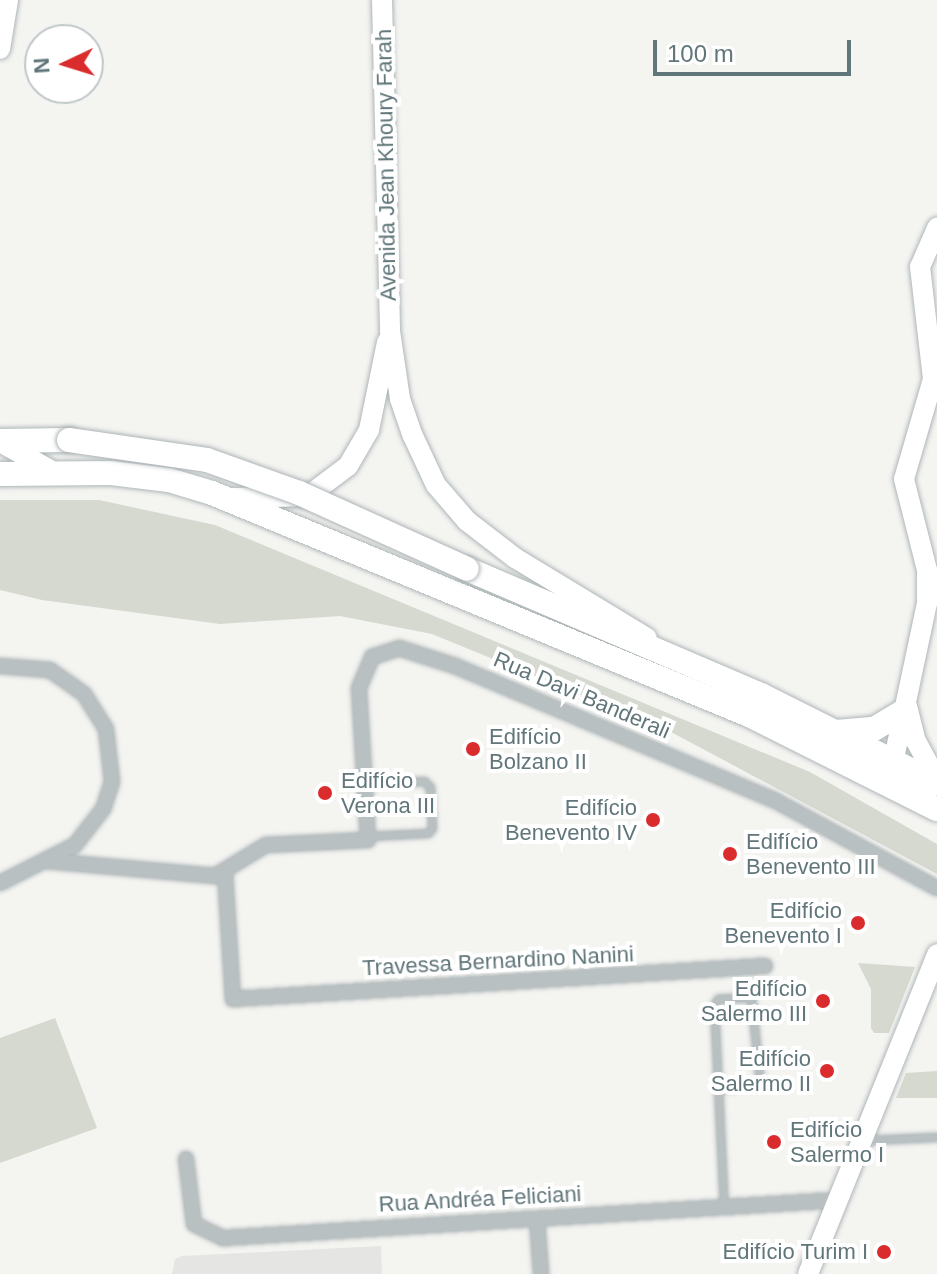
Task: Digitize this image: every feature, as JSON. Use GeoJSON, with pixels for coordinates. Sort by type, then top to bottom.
{"type":"FeatureCollection","features":[{"type":"Feature","properties":{"kind":"main road"},"geometry":{"type":"LineString","coordinates":[[4,445],[105,443],[207,460],[299,493],[467,569],[680,659],[893,763],[937,781]]}},
{"type":"Feature","properties":{"kind":"main road"},"geometry":{"type":"LineString","coordinates":[[0,474],[56,472],[169,480],[212,493],[749,715],[935,809]]}},
{"type":"Feature","properties":{"kind":"main road"},"geometry":{"type":"LineString","coordinates":[[832,732],[874,729],[905,707]]}},
{"type":"Feature","properties":{"kind":"main road"},"geometry":{"type":"LineString","coordinates":[[893,763],[907,795]]}},
{"type":"Feature","properties":{"kind":"street"},"geometry":{"type":"LineString","coordinates":[[0,49],[8,0]]}},
{"type":"Feature","properties":{"kind":"street","name":"Avenida Jean Khoury Farah"},"geometry":{"type":"LineString","coordinates":[[383,3],[390,331],[400,399],[413,436],[436,485],[467,521],[515,558],[680,659]]}},
{"type":"Feature","properties":{"kind":"street"},"geometry":{"type":"LineString","coordinates":[[893,763],[905,707],[930,642],[932,570],[904,479],[929,416],[934,353],[920,267],[937,228]]}},
{"type":"Feature","properties":{"kind":"street","name":"Avenida Jean Khoury Farah"},"geometry":{"type":"LineString","coordinates":[[212,493],[246,500],[290,499],[308,496],[330,483],[348,466],[369,430],[390,331]]}},
{"type":"Feature","properties":{"kind":"street"},"geometry":{"type":"LineString","coordinates":[[4,445],[56,472]]}},
{"type":"Feature","properties":{"kind":"street","name":"Rua Davi Banderali"},"geometry":{"type":"LineString","coordinates":[[368,838],[359,688],[372,657],[399,648],[455,666],[750,789],[937,888]]}},
{"type":"Feature","properties":{"kind":"street"},"geometry":{"type":"LineString","coordinates":[[0,666],[50,670],[84,694],[106,729],[112,782],[103,809],[75,845],[0,883]]}},
{"type":"Feature","properties":{"kind":"street"},"geometry":{"type":"LineString","coordinates":[[905,707],[937,781]]}},
{"type":"Feature","properties":{"kind":"street"},"geometry":{"type":"LineString","coordinates":[[47,861],[185,875],[225,873],[266,845],[368,838]]}},
{"type":"Feature","properties":{"kind":"street","name":"Travessa Bernardino Nanini"},"geometry":{"type":"LineString","coordinates":[[225,873],[233,999],[765,966]]}},
{"type":"Feature","properties":{"kind":"street"},"geometry":{"type":"LineString","coordinates":[[808,1274],[865,1140],[937,954]]}},
{"type":"Feature","properties":{"kind":"street","name":"Rua Andréa Feliciani"},"geometry":{"type":"LineString","coordinates":[[186,1159],[194,1224],[223,1238],[839,1200]]}},
{"type":"Feature","properties":{"kind":"street"},"geometry":{"type":"LineString","coordinates":[[537,1219],[541,1274]]}},
{"type":"Feature","properties":{"kind":"street"},"geometry":{"type":"LineString","coordinates":[[816,1274],[818,1253]]}},
{"type":"Feature","properties":{"kind":"lane"},"geometry":{"type":"LineString","coordinates":[[365,784],[424,781],[430,787],[432,828],[428,833],[368,838]]}},
{"type":"Feature","properties":{"kind":"lane"},"geometry":{"type":"LineString","coordinates":[[718,1089],[760,1083],[751,997],[718,999],[714,1005],[718,1089],[724,1207]]}},
{"type":"Feature","properties":{"kind":"lane"},"geometry":{"type":"LineString","coordinates":[[865,1140],[937,1137]]}},
{"type":"Feature","properties":{"kind":"shaded area"},"geometry":{"type":"Polygon","coordinates":[[[0,500],[99,500],[215,525],[810,772],[937,844],[937,874],[671,732],[432,634],[340,616],[220,624],[42,600],[0,590],[0,500]]]}},
{"type":"Feature","properties":{"kind":"shaded area"},"geometry":{"type":"Polygon","coordinates":[[[858,963],[915,967],[889,1033],[874,1033],[871,1028],[871,989],[858,963]]]}},
{"type":"Feature","properties":{"kind":"shaded area"},"geometry":{"type":"Polygon","coordinates":[[[55,1018],[97,1128],[0,1163],[0,1038],[55,1018]]]}},
{"type":"Feature","properties":{"kind":"shaded area"},"geometry":{"type":"Polygon","coordinates":[[[937,1071],[937,1098],[896,1098],[906,1073],[937,1071]]]}},
{"type":"Feature","properties":{"kind":"shaded area"},"geometry":{"type":"Polygon","coordinates":[[[381,1246],[382,1274],[172,1274],[175,1259],[182,1256],[381,1246]]]}},
{"type":"Feature","properties":{"kind":"place","name":"Edifício Bolzano II"},"geometry":{"type":"Point","coordinates":[473,749]}},
{"type":"Feature","properties":{"kind":"place","name":"Edifício Verona III"},"geometry":{"type":"Point","coordinates":[325,793]}},
{"type":"Feature","properties":{"kind":"place","name":"Edifício Benevento IV"},"geometry":{"type":"Point","coordinates":[653,820]}},
{"type":"Feature","properties":{"kind":"place","name":"Edifício Benevento III"},"geometry":{"type":"Point","coordinates":[730,854]}},
{"type":"Feature","properties":{"kind":"place","name":"Edifício Benevento I"},"geometry":{"type":"Point","coordinates":[858,923]}},
{"type":"Feature","properties":{"kind":"place","name":"Edifício Salermo III"},"geometry":{"type":"Point","coordinates":[823,1001]}},
{"type":"Feature","properties":{"kind":"place","name":"Edifício Salermo II"},"geometry":{"type":"Point","coordinates":[827,1071]}},
{"type":"Feature","properties":{"kind":"place","name":"Edifício Salermo I"},"geometry":{"type":"Point","coordinates":[774,1142]}},
{"type":"Feature","properties":{"kind":"place","name":"Edifício Turim I"},"geometry":{"type":"Point","coordinates":[884,1252]}}]}
